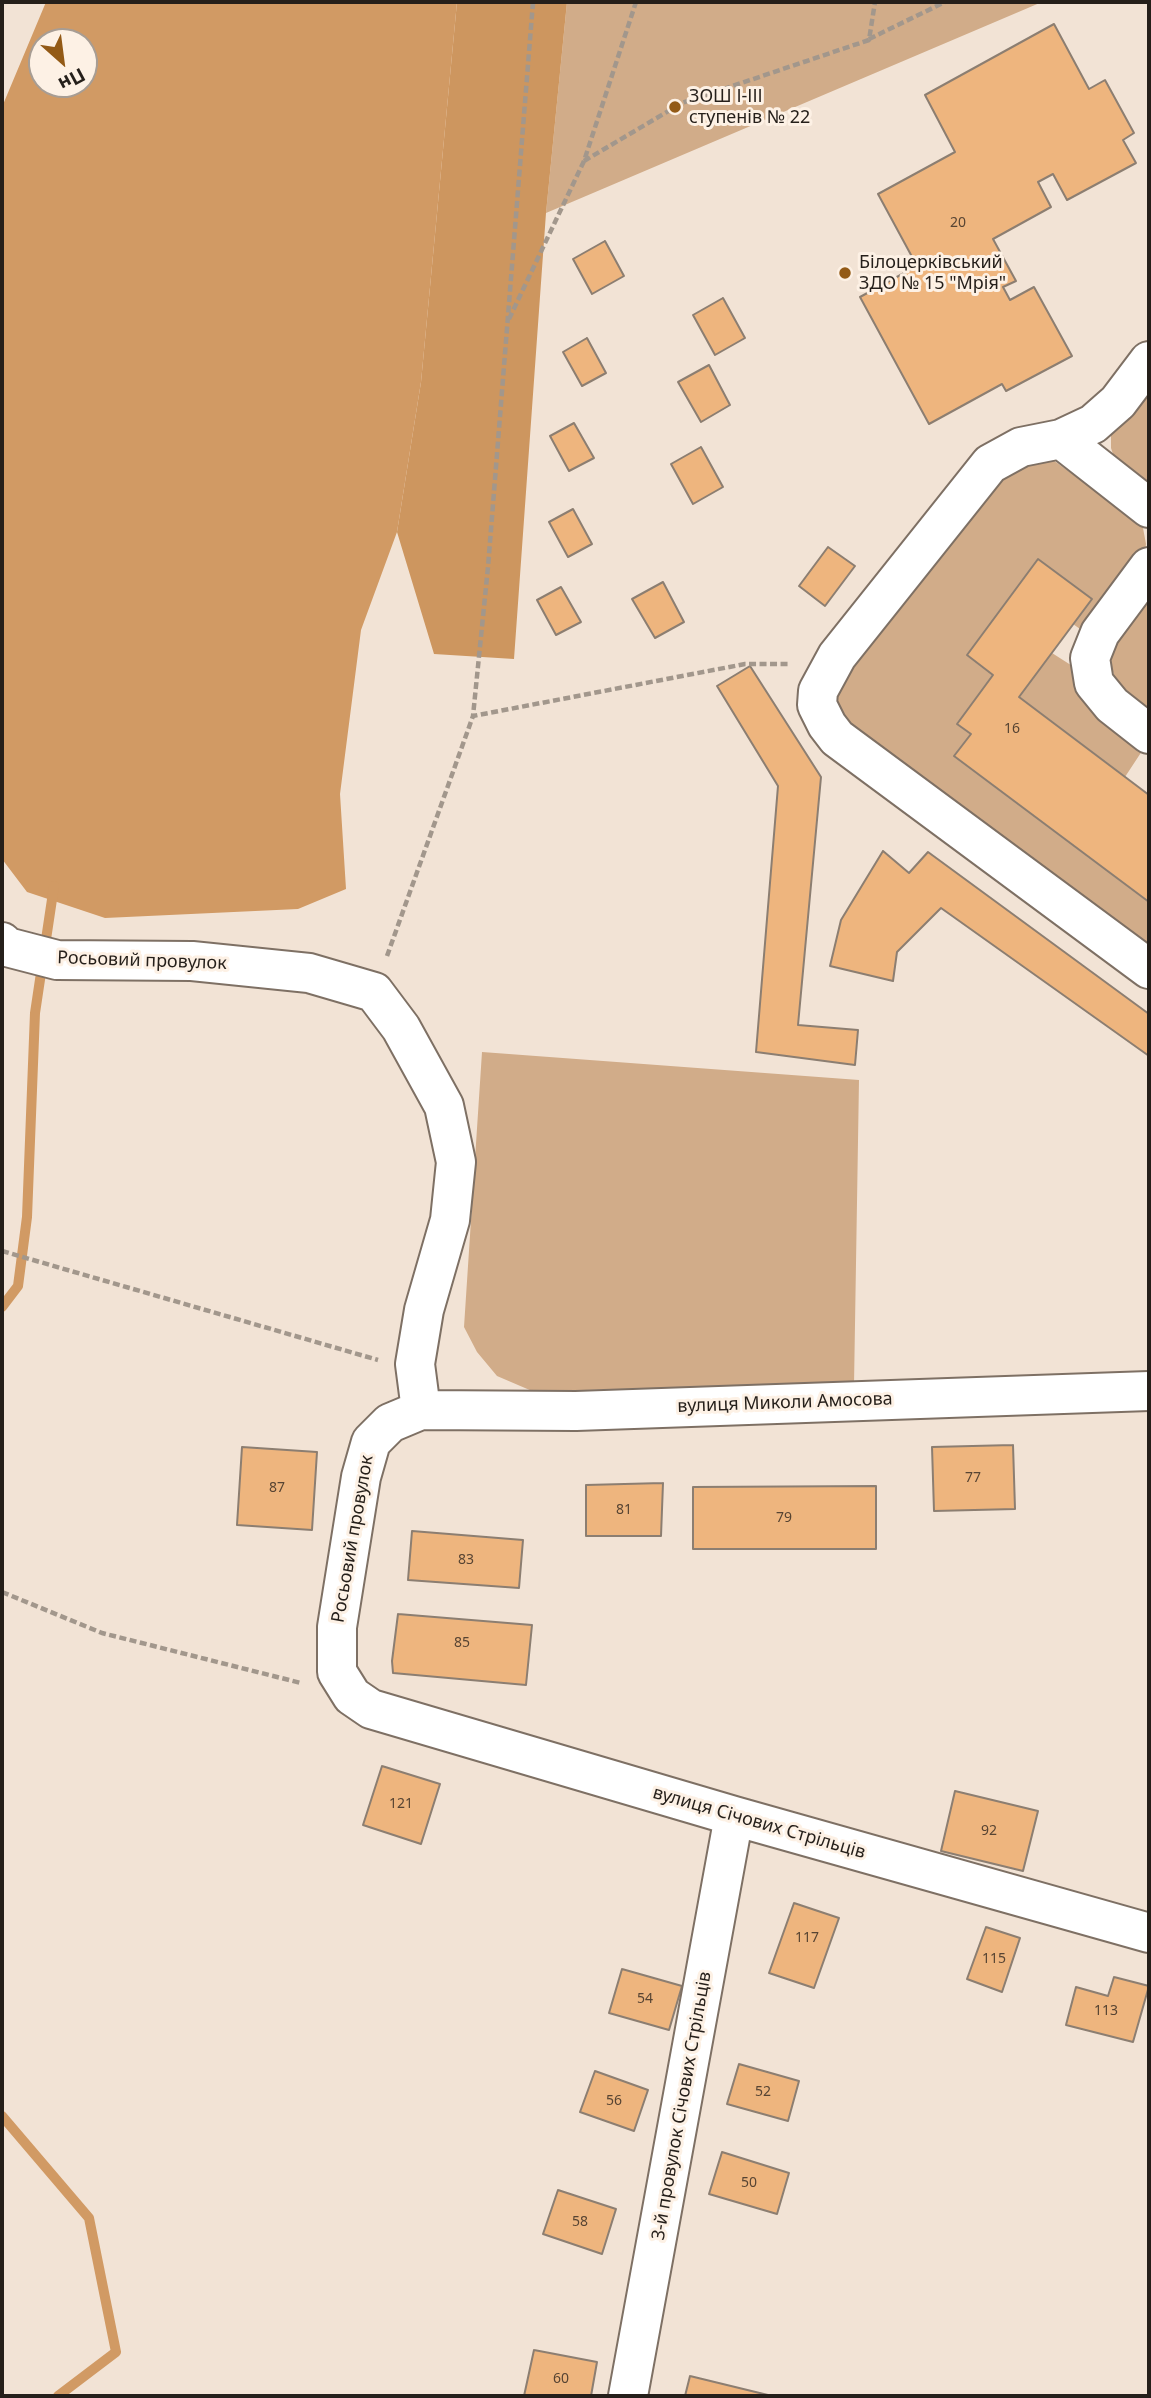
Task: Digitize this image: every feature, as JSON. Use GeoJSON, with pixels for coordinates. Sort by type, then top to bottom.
{"type":"FeatureCollection","features":[{"type":"Feature","properties":{"kind":"street"},"geometry":{"type":"LineString","coordinates":[[1149,361],[1118,402],[1093,424],[1061,439],[1021,447],[990,464],[832,664],[818,691],[817,705],[837,738],[1149,969]]}},
{"type":"Feature","properties":{"kind":"street"},"geometry":{"type":"LineString","coordinates":[[1061,439],[1149,508]]}},
{"type":"Feature","properties":{"kind":"street"},"geometry":{"type":"LineString","coordinates":[[1149,567],[1100,633],[1090,658],[1094,683],[1112,705],[1149,734]]}},
{"type":"Feature","properties":{"kind":"street","name":"Росьовий провулок"},"geometry":{"type":"LineString","coordinates":[[10,946],[57,960],[192,961],[309,973],[374,992]]}},
{"type":"Feature","properties":{"kind":"street"},"geometry":{"type":"LineString","coordinates":[[374,992],[401,1028],[444,1106],[457,1162],[450,1220],[424,1310],[416,1371],[421,1410]]}},
{"type":"Feature","properties":{"kind":"street","name":"вулиця Миколи Амосова"},"geometry":{"type":"LineString","coordinates":[[421,1410],[590,1410],[1149,1391]]}},
{"type":"Feature","properties":{"kind":"street","name":"Росьовий провулок"},"geometry":{"type":"LineString","coordinates":[[361,1703],[337,1672],[337,1627],[361,1477],[371,1442],[390,1423],[421,1410]]}},
{"type":"Feature","properties":{"kind":"street","name":"вулиця Січових Стрільців"},"geometry":{"type":"LineString","coordinates":[[361,1703],[734,1816],[1149,1933]]}},
{"type":"Feature","properties":{"kind":"street","name":"3-й провулок Січових Стрільців"},"geometry":{"type":"LineString","coordinates":[[628,2396],[734,1816]]}},
{"type":"Feature","properties":{"kind":"path"},"geometry":{"type":"LineString","coordinates":[[374,992],[473,716],[489,553],[533,2]]}},
{"type":"Feature","properties":{"kind":"path"},"geometry":{"type":"LineString","coordinates":[[508,322],[584,161],[636,2]]}},
{"type":"Feature","properties":{"kind":"path"},"geometry":{"type":"LineString","coordinates":[[869,40],[875,2]]}},
{"type":"Feature","properties":{"kind":"path"},"geometry":{"type":"LineString","coordinates":[[584,161],[682,103],[869,40],[945,2]]}},
{"type":"Feature","properties":{"kind":"path"},"geometry":{"type":"LineString","coordinates":[[473,716],[745,664],[832,664]]}},
{"type":"Feature","properties":{"kind":"path"},"geometry":{"type":"LineString","coordinates":[[2,1251],[416,1371]]}},
{"type":"Feature","properties":{"kind":"path"},"geometry":{"type":"LineString","coordinates":[[2,1592],[102,1633],[361,1703]]}},
{"type":"Feature","properties":{"kind":"shaded area"},"geometry":{"type":"Polygon","coordinates":[[[46,2],[457,2],[421,382],[397,532],[361,630],[340,794],[346,889],[298,909],[105,918],[27,892],[2,859],[2,107],[28,45],[28,98],[98,98],[98,28],[35,28],[46,2]]]}},
{"type":"Feature","properties":{"kind":"shaded area"},"geometry":{"type":"Polygon","coordinates":[[[457,2],[567,2],[546,213],[514,659],[434,654],[397,532],[421,382],[457,2]]]}},
{"type":"Feature","properties":{"kind":"shaded area","name":"ЗОШ І-ІІІ ступенів № 22"},"geometry":{"type":"Polygon","coordinates":[[[567,2],[1042,2],[546,213],[567,2]]]}},
{"type":"Feature","properties":{"kind":"shaded area"},"geometry":{"type":"Polygon","coordinates":[[[1149,383],[1149,492],[1115,460],[1111,448],[1111,433],[1149,383]]]}},
{"type":"Feature","properties":{"kind":"shaded area"},"geometry":{"type":"Polygon","coordinates":[[[1053,460],[1135,519],[1143,528],[1146,544],[1144,557],[1087,634],[1073,624],[1092,599],[1038,560],[967,655],[993,675],[957,724],[971,734],[954,756],[1149,902],[1149,951],[842,723],[835,695],[840,681],[1006,471],[1018,461],[1053,460]]]}},
{"type":"Feature","properties":{"kind":"shaded area"},"geometry":{"type":"Polygon","coordinates":[[[1149,596],[1149,711],[1116,683],[1109,656],[1115,643],[1149,596]]]}},
{"type":"Feature","properties":{"kind":"shaded area"},"geometry":{"type":"Polygon","coordinates":[[[1052,653],[1077,669],[1144,748],[1125,777],[1019,697],[1052,653]]]}},
{"type":"Feature","properties":{"kind":"shaded area"},"geometry":{"type":"Polygon","coordinates":[[[482,1052],[859,1080],[854,1385],[532,1391],[497,1376],[477,1352],[464,1327],[482,1052]]]}},
{"type":"Feature","properties":{"kind":"building"},"geometry":{"type":"Polygon","coordinates":[[[1054,24],[1089,89],[1105,80],[1134,133],[1123,140],[1136,163],[1067,200],[1053,174],[1038,182],[1051,207],[993,239],[1016,281],[1003,287],[1010,300],[1034,287],[1072,356],[1006,391],[1002,384],[929,424],[860,297],[917,266],[878,194],[955,152],[925,95],[1054,24]]]}},
{"type":"Feature","properties":{"kind":"building"},"geometry":{"type":"Polygon","coordinates":[[[605,241],[624,276],[592,294],[573,259],[605,241]]]}},
{"type":"Feature","properties":{"kind":"building"},"geometry":{"type":"Polygon","coordinates":[[[723,298],[745,338],[715,355],[693,315],[723,298]]]}},
{"type":"Feature","properties":{"kind":"building"},"geometry":{"type":"Polygon","coordinates":[[[587,338],[606,373],[582,386],[563,352],[587,338]]]}},
{"type":"Feature","properties":{"kind":"building"},"geometry":{"type":"Polygon","coordinates":[[[709,365],[730,405],[701,422],[678,382],[709,365]]]}},
{"type":"Feature","properties":{"kind":"building"},"geometry":{"type":"Polygon","coordinates":[[[574,423],[594,458],[569,471],[550,436],[574,423]]]}},
{"type":"Feature","properties":{"kind":"building"},"geometry":{"type":"Polygon","coordinates":[[[701,447],[723,487],[693,504],[671,464],[701,447]]]}},
{"type":"Feature","properties":{"kind":"building"},"geometry":{"type":"Polygon","coordinates":[[[573,509],[592,544],[568,557],[549,522],[573,509]]]}},
{"type":"Feature","properties":{"kind":"building"},"geometry":{"type":"Polygon","coordinates":[[[828,547],[855,566],[825,606],[799,586],[828,547]]]}},
{"type":"Feature","properties":{"kind":"building"},"geometry":{"type":"Polygon","coordinates":[[[1038,559],[1092,599],[1019,697],[1149,795],[1149,902],[954,756],[971,734],[957,724],[993,675],[967,655],[1038,559]]]}},
{"type":"Feature","properties":{"kind":"building"},"geometry":{"type":"Polygon","coordinates":[[[663,582],[684,622],[655,638],[632,599],[663,582]]]}},
{"type":"Feature","properties":{"kind":"building"},"geometry":{"type":"Polygon","coordinates":[[[561,587],[581,622],[556,635],[537,600],[561,587]]]}},
{"type":"Feature","properties":{"kind":"building"},"geometry":{"type":"Polygon","coordinates":[[[750,666],[821,777],[798,1025],[858,1030],[855,1065],[756,1052],[778,786],[717,686],[750,666]]]}},
{"type":"Feature","properties":{"kind":"building"},"geometry":{"type":"Polygon","coordinates":[[[883,851],[909,873],[928,852],[1149,1014],[1149,1056],[941,908],[897,952],[893,981],[830,966],[841,920],[883,851]]]}},
{"type":"Feature","properties":{"kind":"building"},"geometry":{"type":"Polygon","coordinates":[[[1013,1445],[1015,1509],[934,1511],[932,1447],[1013,1445]]]}},
{"type":"Feature","properties":{"kind":"building"},"geometry":{"type":"Polygon","coordinates":[[[242,1447],[317,1452],[312,1530],[237,1525],[242,1447]]]}},
{"type":"Feature","properties":{"kind":"building"},"geometry":{"type":"Polygon","coordinates":[[[663,1483],[661,1536],[586,1536],[586,1485],[663,1483]]]}},
{"type":"Feature","properties":{"kind":"building"},"geometry":{"type":"Polygon","coordinates":[[[876,1486],[876,1549],[693,1549],[693,1487],[876,1486]]]}},
{"type":"Feature","properties":{"kind":"building"},"geometry":{"type":"Polygon","coordinates":[[[412,1531],[523,1540],[519,1588],[408,1580],[412,1531]]]}},
{"type":"Feature","properties":{"kind":"building"},"geometry":{"type":"Polygon","coordinates":[[[398,1614],[532,1625],[526,1685],[393,1673],[398,1614]]]}},
{"type":"Feature","properties":{"kind":"building"},"geometry":{"type":"Polygon","coordinates":[[[382,1766],[440,1784],[421,1844],[363,1825],[382,1766]]]}},
{"type":"Feature","properties":{"kind":"building"},"geometry":{"type":"Polygon","coordinates":[[[955,1791],[1038,1811],[1023,1871],[941,1851],[955,1791]]]}},
{"type":"Feature","properties":{"kind":"building"},"geometry":{"type":"Polygon","coordinates":[[[794,1903],[839,1918],[814,1988],[769,1973],[794,1903]]]}},
{"type":"Feature","properties":{"kind":"building"},"geometry":{"type":"Polygon","coordinates":[[[986,1927],[1020,1938],[1002,1992],[967,1979],[986,1927]]]}},
{"type":"Feature","properties":{"kind":"building"},"geometry":{"type":"Polygon","coordinates":[[[622,1969],[682,1986],[669,2030],[609,2013],[622,1969]]]}},
{"type":"Feature","properties":{"kind":"building"},"geometry":{"type":"Polygon","coordinates":[[[1114,1977],[1149,1986],[1133,2042],[1066,2025],[1076,1987],[1108,1996],[1114,1977]]]}},
{"type":"Feature","properties":{"kind":"building"},"geometry":{"type":"Polygon","coordinates":[[[739,2064],[799,2081],[788,2121],[727,2104],[739,2064]]]}},
{"type":"Feature","properties":{"kind":"building"},"geometry":{"type":"Polygon","coordinates":[[[595,2071],[648,2090],[634,2131],[580,2112],[595,2071]]]}},
{"type":"Feature","properties":{"kind":"building"},"geometry":{"type":"Polygon","coordinates":[[[722,2152],[789,2173],[777,2214],[709,2194],[722,2152]]]}},
{"type":"Feature","properties":{"kind":"building"},"geometry":{"type":"Polygon","coordinates":[[[558,2190],[616,2209],[602,2254],[543,2234],[558,2190]]]}},
{"type":"Feature","properties":{"kind":"building"},"geometry":{"type":"Polygon","coordinates":[[[534,2350],[597,2362],[591,2396],[524,2396],[534,2350]]]}},
{"type":"Feature","properties":{"kind":"building"},"geometry":{"type":"Polygon","coordinates":[[[690,2376],[772,2396],[685,2396],[690,2376]]]}},
{"type":"Feature","properties":{"kind":"waterway"},"geometry":{"type":"LineString","coordinates":[[2,1307],[18,1286],[27,1217],[35,1013],[54,886]]}},
{"type":"Feature","properties":{"kind":"waterway"},"geometry":{"type":"LineString","coordinates":[[2,2116],[89,2218],[116,2352],[58,2396]]}},
{"type":"Feature","properties":{"kind":"place","name":"ЗОШ І-ІІІ ступенів № 22"},"geometry":{"type":"Point","coordinates":[675,107]}},
{"type":"Feature","properties":{"kind":"place","name":"Білоцерківський ЗДО № 15 \"Мрія\""},"geometry":{"type":"Point","coordinates":[845,273]}}]}
